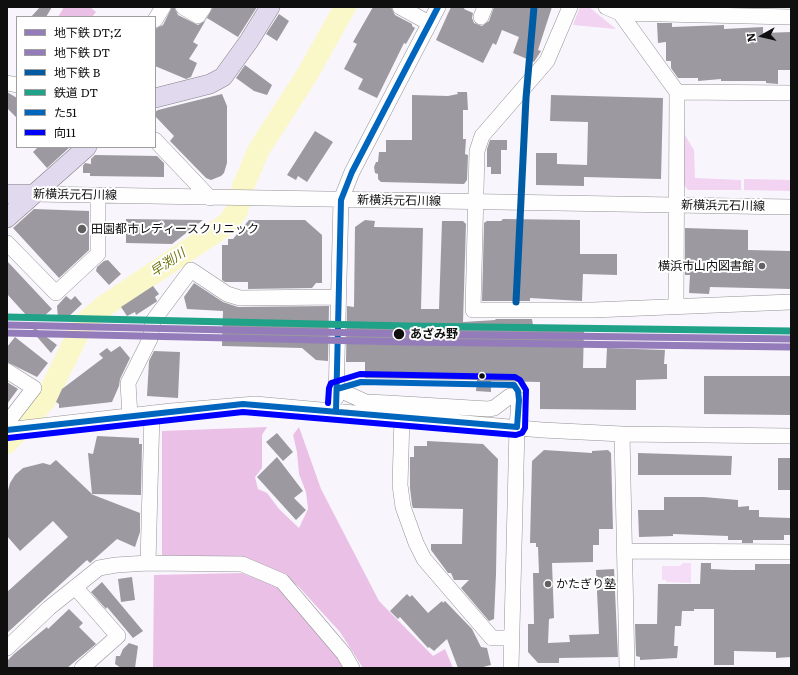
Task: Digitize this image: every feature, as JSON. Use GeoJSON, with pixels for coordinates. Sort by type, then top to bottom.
{"type":"FeatureCollection","features":[{"type":"Feature","properties":{"kind":"main road"},"geometry":{"type":"LineString","coordinates":[[156,98],[210,84],[223,77],[249,41],[270,7]]}},
{"type":"Feature","properties":{"kind":"main road"},"geometry":{"type":"LineString","coordinates":[[7,218],[86,148]]}},
{"type":"Feature","properties":{"kind":"main road","name":"新横浜元石川線"},"geometry":{"type":"LineString","coordinates":[[7,194],[33,194]]}},
{"type":"Feature","properties":{"kind":"street"},"geometry":{"type":"LineString","coordinates":[[156,18],[163,7]]}},
{"type":"Feature","properties":{"kind":"street"},"geometry":{"type":"LineString","coordinates":[[183,7],[198,16],[204,7]]}},
{"type":"Feature","properties":{"kind":"street"},"geometry":{"type":"LineString","coordinates":[[400,7],[429,23]]}},
{"type":"Feature","properties":{"kind":"street"},"geometry":{"type":"LineString","coordinates":[[336,411],[341,200],[352,172],[438,7]]}},
{"type":"Feature","properties":{"kind":"street"},"geometry":{"type":"LineString","coordinates":[[570,7],[547,61],[482,136],[477,150],[473,310],[593,310],[791,302]]}},
{"type":"Feature","properties":{"kind":"street"},"geometry":{"type":"LineString","coordinates":[[606,7],[620,14],[791,16]]}},
{"type":"Feature","properties":{"kind":"street"},"geometry":{"type":"LineString","coordinates":[[620,14],[677,92],[676,306]]}},
{"type":"Feature","properties":{"kind":"street"},"geometry":{"type":"LineString","coordinates":[[677,92],[791,93]]}},
{"type":"Feature","properties":{"kind":"street"},"geometry":{"type":"LineString","coordinates":[[156,141],[210,198]]}},
{"type":"Feature","properties":{"kind":"street","name":"新横浜元石川線"},"geometry":{"type":"LineString","coordinates":[[33,194],[791,207]]}},
{"type":"Feature","properties":{"kind":"street"},"geometry":{"type":"LineString","coordinates":[[7,243],[56,292],[98,254],[98,196]]}},
{"type":"Feature","properties":{"kind":"street"},"geometry":{"type":"LineString","coordinates":[[130,416],[128,383],[150,340],[153,321],[191,270],[227,294],[240,298],[338,297]]}},
{"type":"Feature","properties":{"kind":"street"},"geometry":{"type":"LineString","coordinates":[[7,371],[34,388],[7,423]]}},
{"type":"Feature","properties":{"kind":"street"},"geometry":{"type":"LineString","coordinates":[[337,389],[366,402],[488,409],[494,408],[510,396],[519,400],[516,427],[511,668]]}},
{"type":"Feature","properties":{"kind":"street"},"geometry":{"type":"LineString","coordinates":[[7,430],[243,404],[542,430],[622,434],[791,436]]}},
{"type":"Feature","properties":{"kind":"street"},"geometry":{"type":"LineString","coordinates":[[148,564],[152,413]]}},
{"type":"Feature","properties":{"kind":"street"},"geometry":{"type":"LineString","coordinates":[[402,417],[400,486],[403,507],[416,543],[424,559],[492,638],[512,638]]}},
{"type":"Feature","properties":{"kind":"street"},"geometry":{"type":"LineString","coordinates":[[622,434],[628,668]]}},
{"type":"Feature","properties":{"kind":"street"},"geometry":{"type":"LineString","coordinates":[[625,551],[791,552]]}},
{"type":"Feature","properties":{"kind":"street"},"geometry":{"type":"LineString","coordinates":[[7,648],[49,608],[99,568],[116,565],[148,564],[242,564],[282,581],[344,654],[352,668]]}},
{"type":"Feature","properties":{"kind":"street"},"geometry":{"type":"LineString","coordinates":[[75,587],[118,636],[82,668]]}},
{"type":"Feature","properties":{"kind":"shaded area"},"geometry":{"type":"Polygon","coordinates":[[[64,7],[90,7],[96,12],[93,16],[59,16],[64,7]]]}},
{"type":"Feature","properties":{"kind":"shaded area"},"geometry":{"type":"Polygon","coordinates":[[[580,7],[589,7],[616,29],[573,25],[580,7]]]}},
{"type":"Feature","properties":{"kind":"shaded area"},"geometry":{"type":"Polygon","coordinates":[[[683,132],[694,150],[695,178],[741,180],[741,190],[688,190],[681,181],[683,132]]]}},
{"type":"Feature","properties":{"kind":"shaded area"},"geometry":{"type":"Polygon","coordinates":[[[744,179],[791,180],[791,191],[744,190],[744,179]]]}},
{"type":"Feature","properties":{"kind":"shaded area"},"geometry":{"type":"Polygon","coordinates":[[[267,427],[262,435],[262,468],[255,477],[258,489],[267,493],[279,509],[299,528],[308,509],[306,492],[299,474],[297,452],[293,435],[299,427],[321,489],[379,601],[433,656],[445,649],[453,668],[363,668],[340,632],[298,586],[249,559],[162,556],[162,431],[267,427]]]}},
{"type":"Feature","properties":{"kind":"shaded area"},"geometry":{"type":"Polygon","coordinates":[[[683,563],[691,563],[691,583],[666,582],[666,580],[662,580],[662,566],[680,566],[683,563]]]}},
{"type":"Feature","properties":{"kind":"shaded area"},"geometry":{"type":"Polygon","coordinates":[[[242,573],[277,586],[337,656],[344,668],[153,668],[154,575],[242,573]]]}},
{"type":"Feature","properties":{"kind":"building"},"geometry":{"type":"Polygon","coordinates":[[[40,7],[52,7],[47,16],[32,16],[40,7]]]}},
{"type":"Feature","properties":{"kind":"building"},"geometry":{"type":"Polygon","coordinates":[[[172,7],[174,7],[178,15],[198,25],[205,21],[213,7],[257,7],[238,37],[207,18],[193,42],[198,45],[189,59],[197,63],[191,77],[186,79],[156,66],[156,28],[163,25],[172,7]]]}},
{"type":"Feature","properties":{"kind":"building"},"geometry":{"type":"Polygon","coordinates":[[[373,7],[391,7],[395,15],[412,24],[415,28],[406,44],[404,43],[377,98],[358,89],[363,79],[344,69],[357,44],[353,42],[373,7]]]}},
{"type":"Feature","properties":{"kind":"building"},"geometry":{"type":"Polygon","coordinates":[[[451,7],[465,7],[464,9],[473,13],[472,18],[474,23],[482,26],[489,21],[494,7],[552,7],[538,50],[541,51],[534,62],[513,53],[519,37],[502,30],[496,45],[493,43],[483,63],[436,40],[451,7]]]}},
{"type":"Feature","properties":{"kind":"building"},"geometry":{"type":"Polygon","coordinates":[[[279,14],[289,21],[277,41],[266,34],[279,14]]]}},
{"type":"Feature","properties":{"kind":"building"},"geometry":{"type":"Polygon","coordinates":[[[657,23],[672,23],[672,27],[724,25],[724,29],[763,27],[763,33],[791,32],[791,70],[778,70],[778,84],[766,83],[766,81],[721,81],[721,79],[698,81],[698,78],[678,78],[671,68],[671,61],[666,61],[666,42],[658,43],[657,23]]]}},
{"type":"Feature","properties":{"kind":"building"},"geometry":{"type":"Polygon","coordinates":[[[245,65],[272,85],[267,95],[254,91],[236,78],[245,65]]]}},
{"type":"Feature","properties":{"kind":"building"},"geometry":{"type":"Polygon","coordinates":[[[7,92],[16,97],[16,117],[7,108],[7,92]]]}},
{"type":"Feature","properties":{"kind":"building"},"geometry":{"type":"Polygon","coordinates":[[[457,92],[467,92],[468,110],[463,110],[463,139],[466,139],[465,154],[468,155],[467,180],[464,184],[381,182],[378,179],[378,174],[375,173],[374,167],[376,162],[378,162],[379,152],[386,152],[386,140],[412,140],[412,95],[448,96],[458,94],[457,92]]]}},
{"type":"Feature","properties":{"kind":"building"},"geometry":{"type":"Polygon","coordinates":[[[222,94],[227,106],[227,163],[224,173],[221,176],[211,180],[206,178],[170,141],[174,136],[156,117],[156,111],[222,94]]]}},
{"type":"Feature","properties":{"kind":"building"},"geometry":{"type":"Polygon","coordinates":[[[551,95],[663,98],[661,179],[584,177],[584,186],[536,185],[536,153],[557,153],[557,164],[587,165],[588,122],[550,121],[551,95]]]}},
{"type":"Feature","properties":{"kind":"building"},"geometry":{"type":"Polygon","coordinates":[[[315,131],[333,142],[307,182],[298,176],[296,180],[287,175],[315,131]]]}},
{"type":"Feature","properties":{"kind":"building"},"geometry":{"type":"Polygon","coordinates":[[[490,140],[507,140],[507,150],[501,150],[501,174],[491,174],[491,167],[487,167],[487,149],[490,140]]]}},
{"type":"Feature","properties":{"kind":"building"},"geometry":{"type":"Polygon","coordinates":[[[37,148],[69,148],[47,168],[33,152],[37,148]]]}},
{"type":"Feature","properties":{"kind":"building"},"geometry":{"type":"Polygon","coordinates":[[[95,155],[157,156],[164,163],[164,177],[90,176],[90,173],[83,173],[83,166],[85,163],[91,164],[91,159],[95,155]]]}},
{"type":"Feature","properties":{"kind":"building"},"geometry":{"type":"Polygon","coordinates":[[[34,209],[89,211],[89,250],[59,278],[13,228],[34,209]]]}},
{"type":"Feature","properties":{"kind":"building"},"geometry":{"type":"Polygon","coordinates":[[[126,219],[203,220],[172,244],[126,243],[126,219]]]}},
{"type":"Feature","properties":{"kind":"building"},"geometry":{"type":"Polygon","coordinates":[[[503,219],[580,220],[580,254],[617,254],[617,275],[583,274],[582,301],[530,298],[530,301],[482,301],[484,223],[487,221],[501,221],[503,219]]]}},
{"type":"Feature","properties":{"kind":"building"},"geometry":{"type":"Polygon","coordinates":[[[249,220],[305,220],[322,235],[322,283],[316,283],[312,288],[248,289],[248,282],[225,282],[222,280],[222,245],[228,245],[228,239],[233,239],[249,220]]]}},
{"type":"Feature","properties":{"kind":"building"},"geometry":{"type":"Polygon","coordinates":[[[365,220],[375,221],[374,227],[423,228],[421,309],[439,309],[442,221],[463,221],[466,224],[463,322],[496,320],[495,319],[532,319],[533,325],[584,328],[583,368],[606,368],[607,348],[665,350],[664,364],[667,364],[667,379],[636,380],[636,410],[540,409],[540,382],[491,381],[491,392],[476,391],[477,380],[365,378],[365,362],[346,362],[347,306],[354,307],[355,227],[365,220]]]}},
{"type":"Feature","properties":{"kind":"building"},"geometry":{"type":"Polygon","coordinates":[[[685,228],[748,230],[748,250],[791,251],[791,289],[710,287],[709,294],[689,293],[690,275],[685,275],[685,228]]]}},
{"type":"Feature","properties":{"kind":"building","name":"田園都市レディースクリニック"},"geometry":{"type":"Polygon","coordinates":[[[108,260],[121,274],[109,285],[96,271],[97,267],[104,261],[108,260]]]}},
{"type":"Feature","properties":{"kind":"building"},"geometry":{"type":"Polygon","coordinates":[[[7,261],[52,309],[42,318],[38,315],[27,316],[7,294],[7,261]]]}},
{"type":"Feature","properties":{"kind":"building"},"geometry":{"type":"Polygon","coordinates":[[[194,283],[223,302],[238,307],[329,306],[328,361],[316,360],[302,348],[222,346],[223,311],[187,309],[184,297],[194,283]]]}},
{"type":"Feature","properties":{"kind":"building"},"geometry":{"type":"Polygon","coordinates":[[[153,286],[159,294],[155,297],[157,301],[136,315],[135,312],[127,316],[121,307],[153,286]]]}},
{"type":"Feature","properties":{"kind":"building"},"geometry":{"type":"Polygon","coordinates":[[[66,296],[71,300],[75,296],[82,304],[67,318],[58,318],[57,306],[66,296]]]}},
{"type":"Feature","properties":{"kind":"building"},"geometry":{"type":"Polygon","coordinates":[[[35,328],[57,345],[51,353],[32,331],[35,328]]]}},
{"type":"Feature","properties":{"kind":"building"},"geometry":{"type":"Polygon","coordinates":[[[15,337],[48,363],[37,377],[7,362],[7,347],[15,337]]]}},
{"type":"Feature","properties":{"kind":"building"},"geometry":{"type":"Polygon","coordinates":[[[120,346],[130,358],[120,379],[119,386],[112,402],[59,408],[59,404],[56,402],[62,389],[103,358],[99,354],[107,348],[111,352],[120,346]]]}},
{"type":"Feature","properties":{"kind":"building"},"geometry":{"type":"Polygon","coordinates":[[[154,351],[180,352],[178,398],[147,396],[149,361],[154,351]]]}},
{"type":"Feature","properties":{"kind":"building"},"geometry":{"type":"Polygon","coordinates":[[[704,376],[790,376],[790,415],[704,414],[704,376]]]}},
{"type":"Feature","properties":{"kind":"building"},"geometry":{"type":"Polygon","coordinates":[[[7,382],[18,389],[7,404],[7,382]]]}},
{"type":"Feature","properties":{"kind":"building"},"geometry":{"type":"Polygon","coordinates":[[[277,433],[293,452],[283,461],[266,442],[277,433]]]}},
{"type":"Feature","properties":{"kind":"building"},"geometry":{"type":"Polygon","coordinates":[[[97,436],[139,438],[139,444],[142,444],[141,495],[91,494],[140,513],[140,532],[135,547],[117,539],[90,563],[87,560],[7,633],[7,592],[68,537],[53,521],[20,551],[7,536],[7,494],[10,483],[15,475],[23,468],[43,463],[50,465],[56,460],[92,494],[88,453],[93,454],[97,436]]]}},
{"type":"Feature","properties":{"kind":"building"},"geometry":{"type":"Polygon","coordinates":[[[427,441],[483,444],[498,459],[494,619],[489,621],[461,588],[469,580],[454,580],[451,573],[448,573],[431,550],[431,544],[462,544],[463,509],[413,508],[410,488],[410,457],[414,457],[414,446],[427,446],[427,441]]]}},
{"type":"Feature","properties":{"kind":"building"},"geometry":{"type":"Polygon","coordinates":[[[544,450],[592,453],[592,451],[608,450],[611,453],[613,529],[599,529],[599,545],[593,545],[593,562],[552,563],[554,618],[549,619],[548,643],[570,642],[569,635],[599,634],[596,570],[614,569],[618,657],[559,658],[559,663],[538,663],[528,652],[528,624],[534,624],[533,573],[539,573],[538,547],[536,547],[536,543],[530,543],[532,461],[544,450]]]}},
{"type":"Feature","properties":{"kind":"building"},"geometry":{"type":"Polygon","coordinates":[[[638,453],[732,456],[731,475],[638,475],[638,453]]]}},
{"type":"Feature","properties":{"kind":"building"},"geometry":{"type":"Polygon","coordinates":[[[277,457],[303,491],[294,498],[306,510],[296,520],[257,477],[277,457]]]}},
{"type":"Feature","properties":{"kind":"building"},"geometry":{"type":"Polygon","coordinates":[[[778,458],[791,458],[791,490],[778,490],[778,458]]]}},
{"type":"Feature","properties":{"kind":"building"},"geometry":{"type":"Polygon","coordinates":[[[664,497],[704,497],[738,500],[738,507],[749,506],[749,510],[759,510],[759,517],[791,518],[791,535],[784,535],[784,540],[753,540],[753,543],[742,543],[742,540],[728,540],[728,536],[673,534],[673,536],[639,537],[638,510],[664,510],[664,497]]]}},
{"type":"Feature","properties":{"kind":"building"},"geometry":{"type":"Polygon","coordinates":[[[701,563],[711,563],[711,569],[732,570],[755,570],[755,564],[791,564],[791,657],[776,658],[776,652],[734,651],[734,665],[714,665],[714,609],[694,609],[694,611],[682,611],[681,626],[675,626],[674,646],[678,646],[677,658],[640,660],[640,657],[636,656],[635,624],[657,624],[658,584],[700,584],[701,563]]]}},
{"type":"Feature","properties":{"kind":"building"},"geometry":{"type":"Polygon","coordinates":[[[132,577],[135,600],[121,602],[118,579],[132,577]]]}},
{"type":"Feature","properties":{"kind":"building"},"geometry":{"type":"Polygon","coordinates":[[[102,582],[143,631],[133,638],[107,607],[106,609],[91,592],[102,582]]]}},
{"type":"Feature","properties":{"kind":"building"},"geometry":{"type":"Polygon","coordinates":[[[407,594],[410,597],[412,595],[428,613],[442,601],[443,603],[445,601],[472,629],[481,647],[487,648],[491,665],[479,668],[458,668],[447,639],[434,651],[429,647],[428,648],[400,617],[398,619],[390,611],[407,594]]]}},
{"type":"Feature","properties":{"kind":"building"},"geometry":{"type":"Polygon","coordinates":[[[69,609],[83,623],[79,627],[96,644],[67,668],[7,668],[7,661],[14,654],[47,627],[48,629],[69,609]]]}},
{"type":"Feature","properties":{"kind":"building"},"geometry":{"type":"Polygon","coordinates":[[[129,643],[138,646],[135,668],[121,668],[115,664],[116,656],[120,656],[123,649],[129,643]]]}},
{"type":"Feature","properties":{"kind":"waterway","name":"早渕川"},"geometry":{"type":"LineString","coordinates":[[7,443],[46,399],[83,324],[103,307],[227,224],[237,211],[243,187],[258,151],[307,75],[345,7]]}},
{"type":"Feature","properties":{"kind":"metro line","name":"B"},"geometry":{"type":"LineString","coordinates":[[516,302],[526,98],[534,7]]}},
{"type":"Feature","properties":{"kind":"metro line","name":"DT;Z"},"geometry":{"type":"LineString","coordinates":[[7,325],[407,334],[791,339]]}},
{"type":"Feature","properties":{"kind":"metro line","name":"DT"},"geometry":{"type":"LineString","coordinates":[[7,333],[407,342],[791,347]]}},
{"type":"Feature","properties":{"kind":"rail line","name":"DT"},"geometry":{"type":"LineString","coordinates":[[7,317],[407,326],[791,331]]}},
{"type":"Feature","properties":{"kind":"transit line","name":"た51"},"geometry":{"type":"LineString","coordinates":[[336,411],[341,200],[352,172],[438,7]]}},
{"type":"Feature","properties":{"kind":"transit line","name":"向11"},"geometry":{"type":"LineString","coordinates":[[8,438],[243,412],[516,435],[522,433],[525,428],[526,390],[520,380],[515,377],[360,374],[331,383],[329,388],[328,403]]}},
{"type":"Feature","properties":{"kind":"transit line","name":"た51"},"geometry":{"type":"LineString","coordinates":[[7,430],[243,404],[517,427],[519,400],[518,391],[514,385],[361,382],[337,389]]}},
{"type":"Feature","properties":{"kind":"place","name":"田園都市レディースクリニック"},"geometry":{"type":"Point","coordinates":[82,229]}},
{"type":"Feature","properties":{"kind":"place","name":"横浜市山内図書館"},"geometry":{"type":"Point","coordinates":[762,266]}},
{"type":"Feature","properties":{"kind":"place","name":"あざみ野"},"geometry":{"type":"Point","coordinates":[399,334]}},
{"type":"Feature","properties":{"kind":"place","name":"かたぎり塾"},"geometry":{"type":"Point","coordinates":[548,584]}}]}
